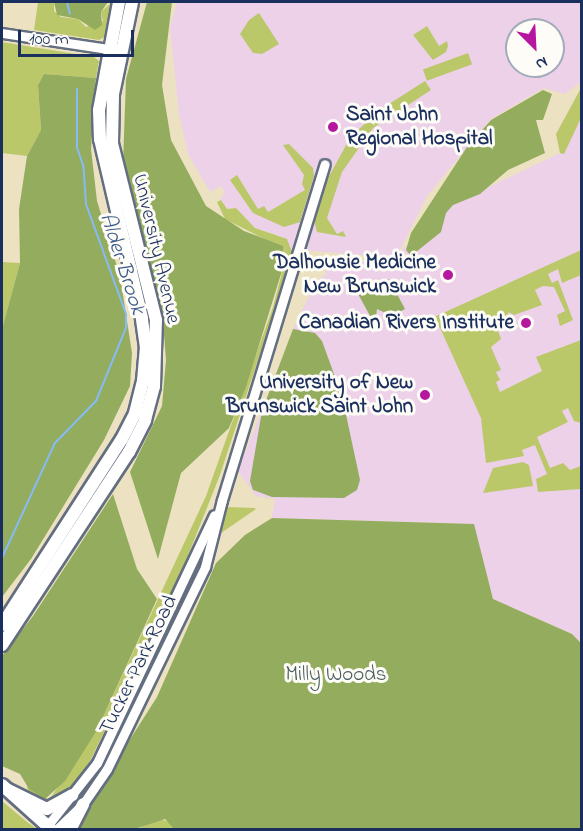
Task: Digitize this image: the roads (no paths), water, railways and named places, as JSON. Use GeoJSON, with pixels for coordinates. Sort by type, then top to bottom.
{"type":"FeatureCollection","features":[{"type":"Feature","properties":{"kind":"main road","name":"University Avenue"},"geometry":{"type":"LineString","coordinates":[[2,645],[129,452],[145,420],[154,386],[156,320],[112,143],[111,110],[119,2]]}},
{"type":"Feature","properties":{"kind":"main road","name":"University Avenue"},"geometry":{"type":"LineString","coordinates":[[2,625],[122,440],[135,413],[143,381],[146,348],[142,318],[99,139],[99,110],[132,2]]}},
{"type":"Feature","properties":{"kind":"main road"},"geometry":{"type":"LineString","coordinates":[[5,788],[47,809],[72,795]]}},
{"type":"Feature","properties":{"kind":"main road"},"geometry":{"type":"LineString","coordinates":[[5,788],[52,828]]}},
{"type":"Feature","properties":{"kind":"main road"},"geometry":{"type":"LineString","coordinates":[[70,830],[82,804]]}},
{"type":"Feature","properties":{"kind":"street"},"geometry":{"type":"LineString","coordinates":[[2,33],[116,51]]}},
{"type":"Feature","properties":{"kind":"street","name":"Tucker Park Road"},"geometry":{"type":"LineString","coordinates":[[52,828],[82,804],[116,753],[206,567],[222,500],[326,164]]}},
{"type":"Feature","properties":{"kind":"street","name":"Tucker Park Road"},"geometry":{"type":"LineString","coordinates":[[52,828],[105,748],[222,500]]}},
{"type":"Feature","properties":{"kind":"waterway","name":"Alder Brook"},"geometry":{"type":"LineString","coordinates":[[67,2],[70,14]]}},
{"type":"Feature","properties":{"kind":"waterway","name":"Alder Brook"},"geometry":{"type":"LineString","coordinates":[[2,558],[55,443],[96,401],[126,328],[126,314],[86,204],[83,165],[77,148],[77,89]]}},
{"type":"Feature","properties":{"kind":"place","name":"Saint John Regional Hospital"},"geometry":{"type":"Point","coordinates":[333,127]}},
{"type":"Feature","properties":{"kind":"place","name":"Dalhousie Medicine New Brunswick"},"geometry":{"type":"Point","coordinates":[448,275]}},
{"type":"Feature","properties":{"kind":"place","name":"Canadian Rivers Institute"},"geometry":{"type":"Point","coordinates":[526,323]}},
{"type":"Feature","properties":{"kind":"place","name":"University of New Brunswick Saint John"},"geometry":{"type":"Point","coordinates":[425,395]}},
{"type":"Feature","properties":{"kind":"park label","name":"Milly Woods"},"geometry":{"type":"Point","coordinates":[336,675]}}]}
